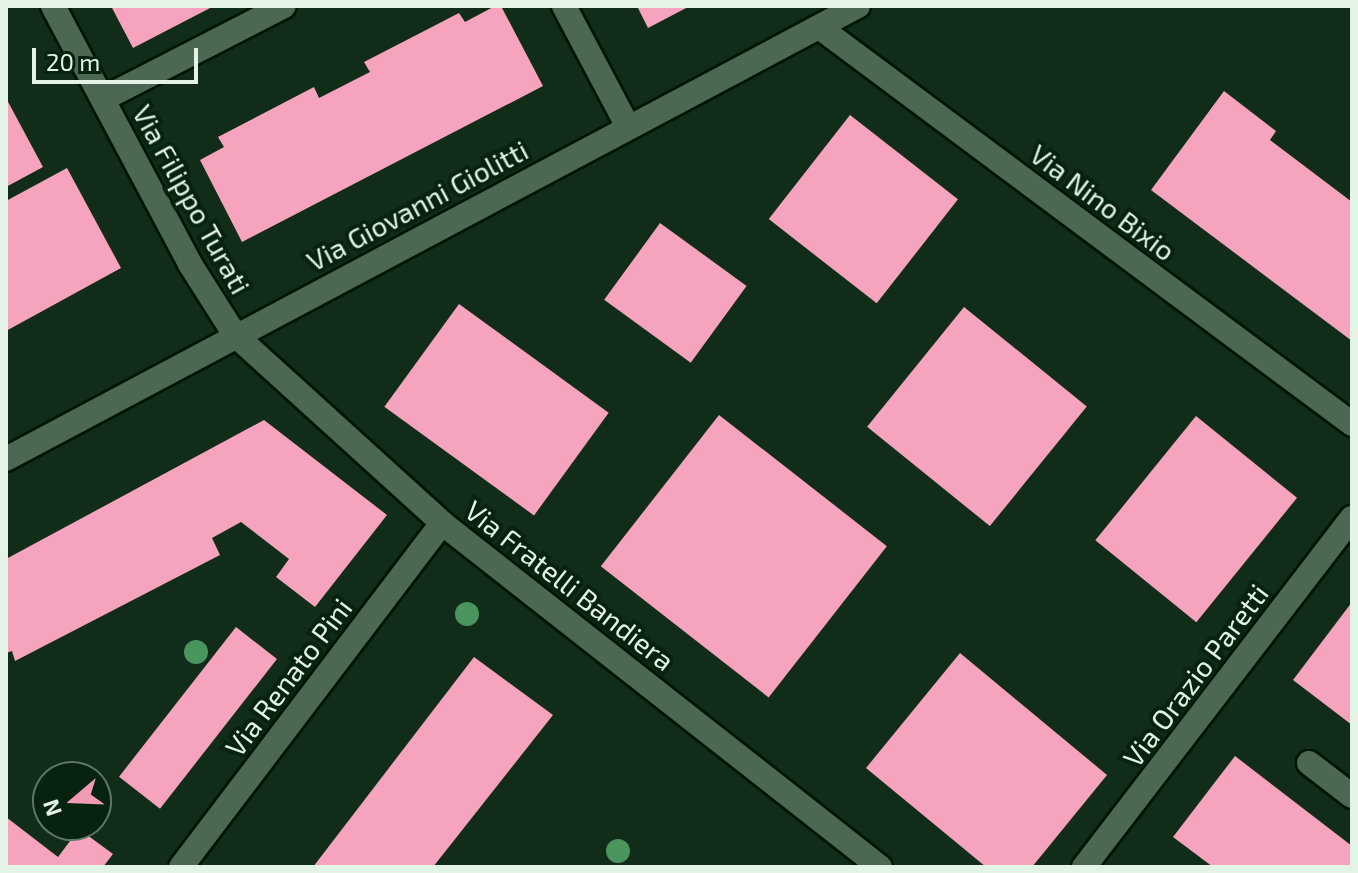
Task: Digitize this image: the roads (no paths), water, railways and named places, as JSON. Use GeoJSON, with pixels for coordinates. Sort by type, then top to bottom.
{"type":"FeatureCollection","features":[{"type":"Feature","properties":{"kind":"street","name":"Via Filippo Turati"},"geometry":{"type":"LineString","coordinates":[[53,6],[190,264],[235,335]]}},
{"type":"Feature","properties":{"kind":"street"},"geometry":{"type":"LineString","coordinates":[[103,99],[284,6]]}},
{"type":"Feature","properties":{"kind":"street"},"geometry":{"type":"LineString","coordinates":[[564,6],[628,127]]}},
{"type":"Feature","properties":{"kind":"street","name":"Via Giovanni Giolitti"},"geometry":{"type":"LineString","coordinates":[[6,459],[858,6]]}},
{"type":"Feature","properties":{"kind":"street","name":"Via Nino Bixio"},"geometry":{"type":"LineString","coordinates":[[819,27],[1352,424]]}},
{"type":"Feature","properties":{"kind":"street","name":"Via Fratelli Bandiera"},"geometry":{"type":"LineString","coordinates":[[235,335],[442,523],[880,867]]}},
{"type":"Feature","properties":{"kind":"street","name":"Via Orazio Paretti"},"geometry":{"type":"LineString","coordinates":[[1084,867],[1352,518]]}},
{"type":"Feature","properties":{"kind":"street","name":"Via Renato Pini"},"geometry":{"type":"LineString","coordinates":[[181,867],[442,523]]}},
{"type":"Feature","properties":{"kind":"street"},"geometry":{"type":"LineString","coordinates":[[1309,763],[1352,796]]}}]}
